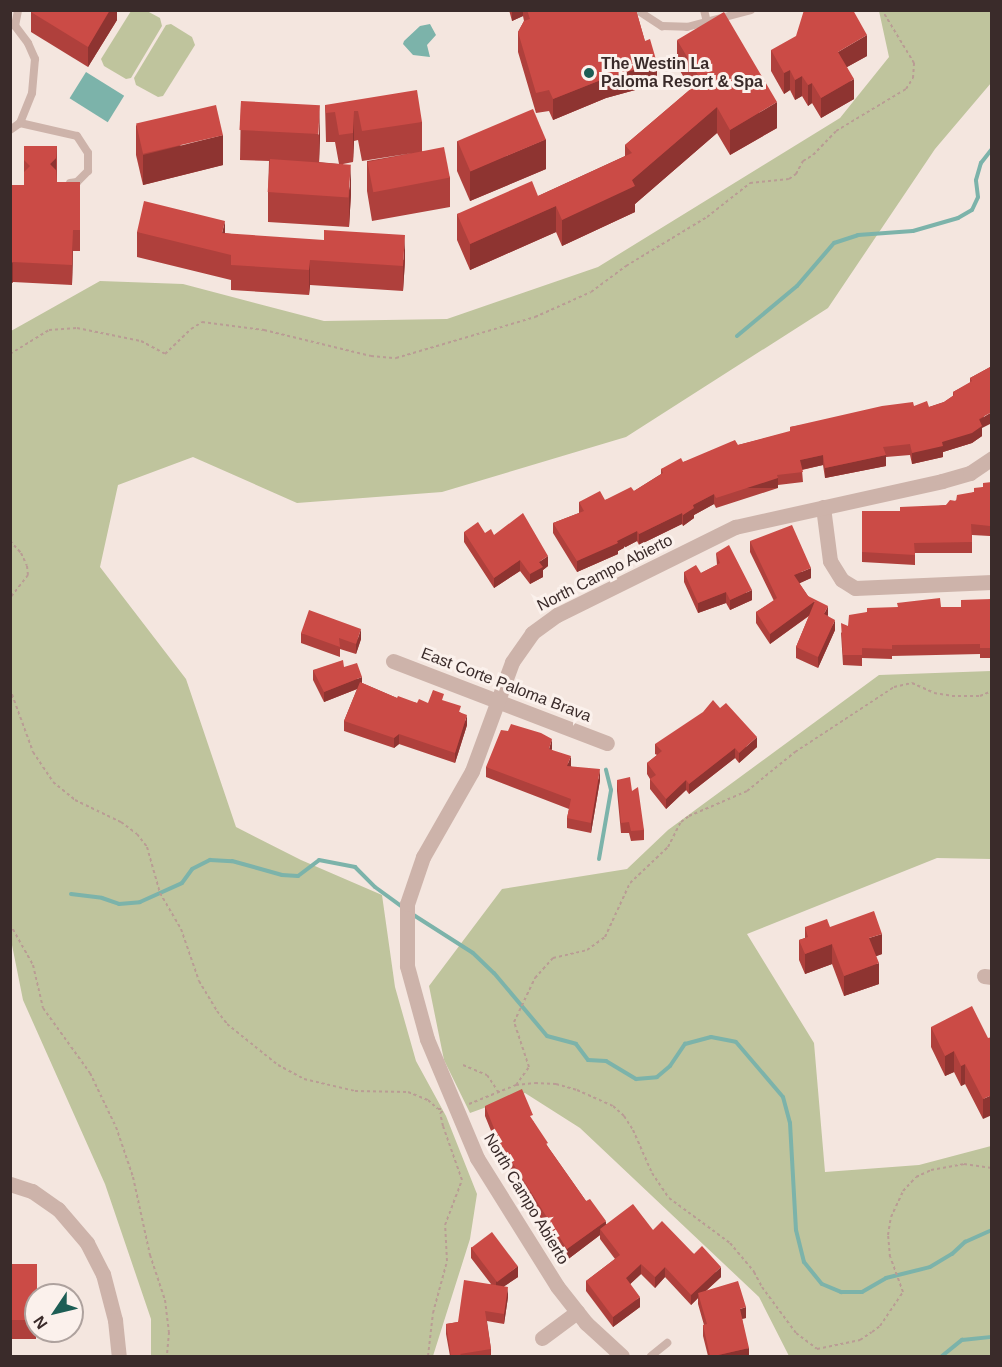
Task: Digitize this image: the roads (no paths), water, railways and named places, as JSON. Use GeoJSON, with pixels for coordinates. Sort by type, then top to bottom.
{"type":"FeatureCollection","features":[{"type":"Feature","properties":{"kind":"street","name":"North Campo Abierto"},"geometry":{"type":"LineString","coordinates":[[622,1356],[577,1312],[557,1286],[477,1158],[428,1039],[407,966],[407,904],[423,857],[446,812],[472,771],[512,662],[532,633],[557,615],[735,527],[970,473],[992,458]]}},
{"type":"Feature","properties":{"kind":"street"},"geometry":{"type":"LineString","coordinates":[[823,507],[830,561],[839,584],[855,588],[870,588],[992,582]]}},
{"type":"Feature","properties":{"kind":"street","name":"East Corte Paloma Brava"},"geometry":{"type":"LineString","coordinates":[[393,661],[607,743]]}},
{"type":"Feature","properties":{"kind":"street"},"geometry":{"type":"LineString","coordinates":[[10,1184],[32,1191],[58,1209],[87,1243],[103,1274],[115,1320],[119,1356]]}},
{"type":"Feature","properties":{"kind":"street"},"geometry":{"type":"LineString","coordinates":[[542,1338],[577,1312]]}},
{"type":"Feature","properties":{"kind":"lane"},"geometry":{"type":"LineString","coordinates":[[10,130],[20,123],[32,93],[35,60],[28,43],[15,26],[18,10]]}},
{"type":"Feature","properties":{"kind":"lane"},"geometry":{"type":"LineString","coordinates":[[638,10],[662,26],[687,27],[751,10]]}},
{"type":"Feature","properties":{"kind":"lane"},"geometry":{"type":"LineString","coordinates":[[704,10],[707,22]]}},
{"type":"Feature","properties":{"kind":"lane"},"geometry":{"type":"LineString","coordinates":[[20,123],[77,136],[88,153],[88,171],[77,182],[56,184]]}},
{"type":"Feature","properties":{"kind":"lane"},"geometry":{"type":"LineString","coordinates":[[651,1356],[668,1343]]}},
{"type":"Feature","properties":{"kind":"water"},"geometry":{"type":"Polygon","coordinates":[[[430,24],[436,35],[427,45],[430,57],[413,55],[403,44],[404,41],[420,26],[430,24]]]}},
{"type":"Feature","properties":{"kind":"water"},"geometry":{"type":"Polygon","coordinates":[[[86,72],[124,96],[108,122],[70,98],[86,72]]]}},
{"type":"Feature","properties":{"kind":"waterway"},"geometry":{"type":"LineString","coordinates":[[737,336],[797,286],[834,243],[858,235],[913,231],[958,218],[972,210],[978,197],[976,180],[981,163],[992,149]]}},
{"type":"Feature","properties":{"kind":"waterway"},"geometry":{"type":"LineString","coordinates":[[599,859],[611,790],[606,770]]}},
{"type":"Feature","properties":{"kind":"waterway"},"geometry":{"type":"LineString","coordinates":[[71,894],[102,898],[119,904],[140,902],[182,883],[192,869],[210,860],[232,861],[282,875],[298,876],[319,860],[355,867],[375,887],[401,906]]}},
{"type":"Feature","properties":{"kind":"waterway"},"geometry":{"type":"LineString","coordinates":[[412,914],[473,953],[494,973],[547,1036],[576,1044],[588,1060],[606,1061],[636,1079],[657,1077],[670,1066],[685,1044],[711,1037],[736,1042],[783,1097],[790,1123],[796,1230],[804,1262],[822,1284],[841,1292],[862,1292],[886,1278],[930,1267],[952,1254],[965,1242],[992,1230]]}},
{"type":"Feature","properties":{"kind":"waterway"},"geometry":{"type":"LineString","coordinates":[[942,1356],[962,1340],[992,1337]]}},
{"type":"Feature","properties":{"kind":"place","name":"The Westin La Paloma Resort & Spa"},"geometry":{"type":"Point","coordinates":[589,73]}}]}
